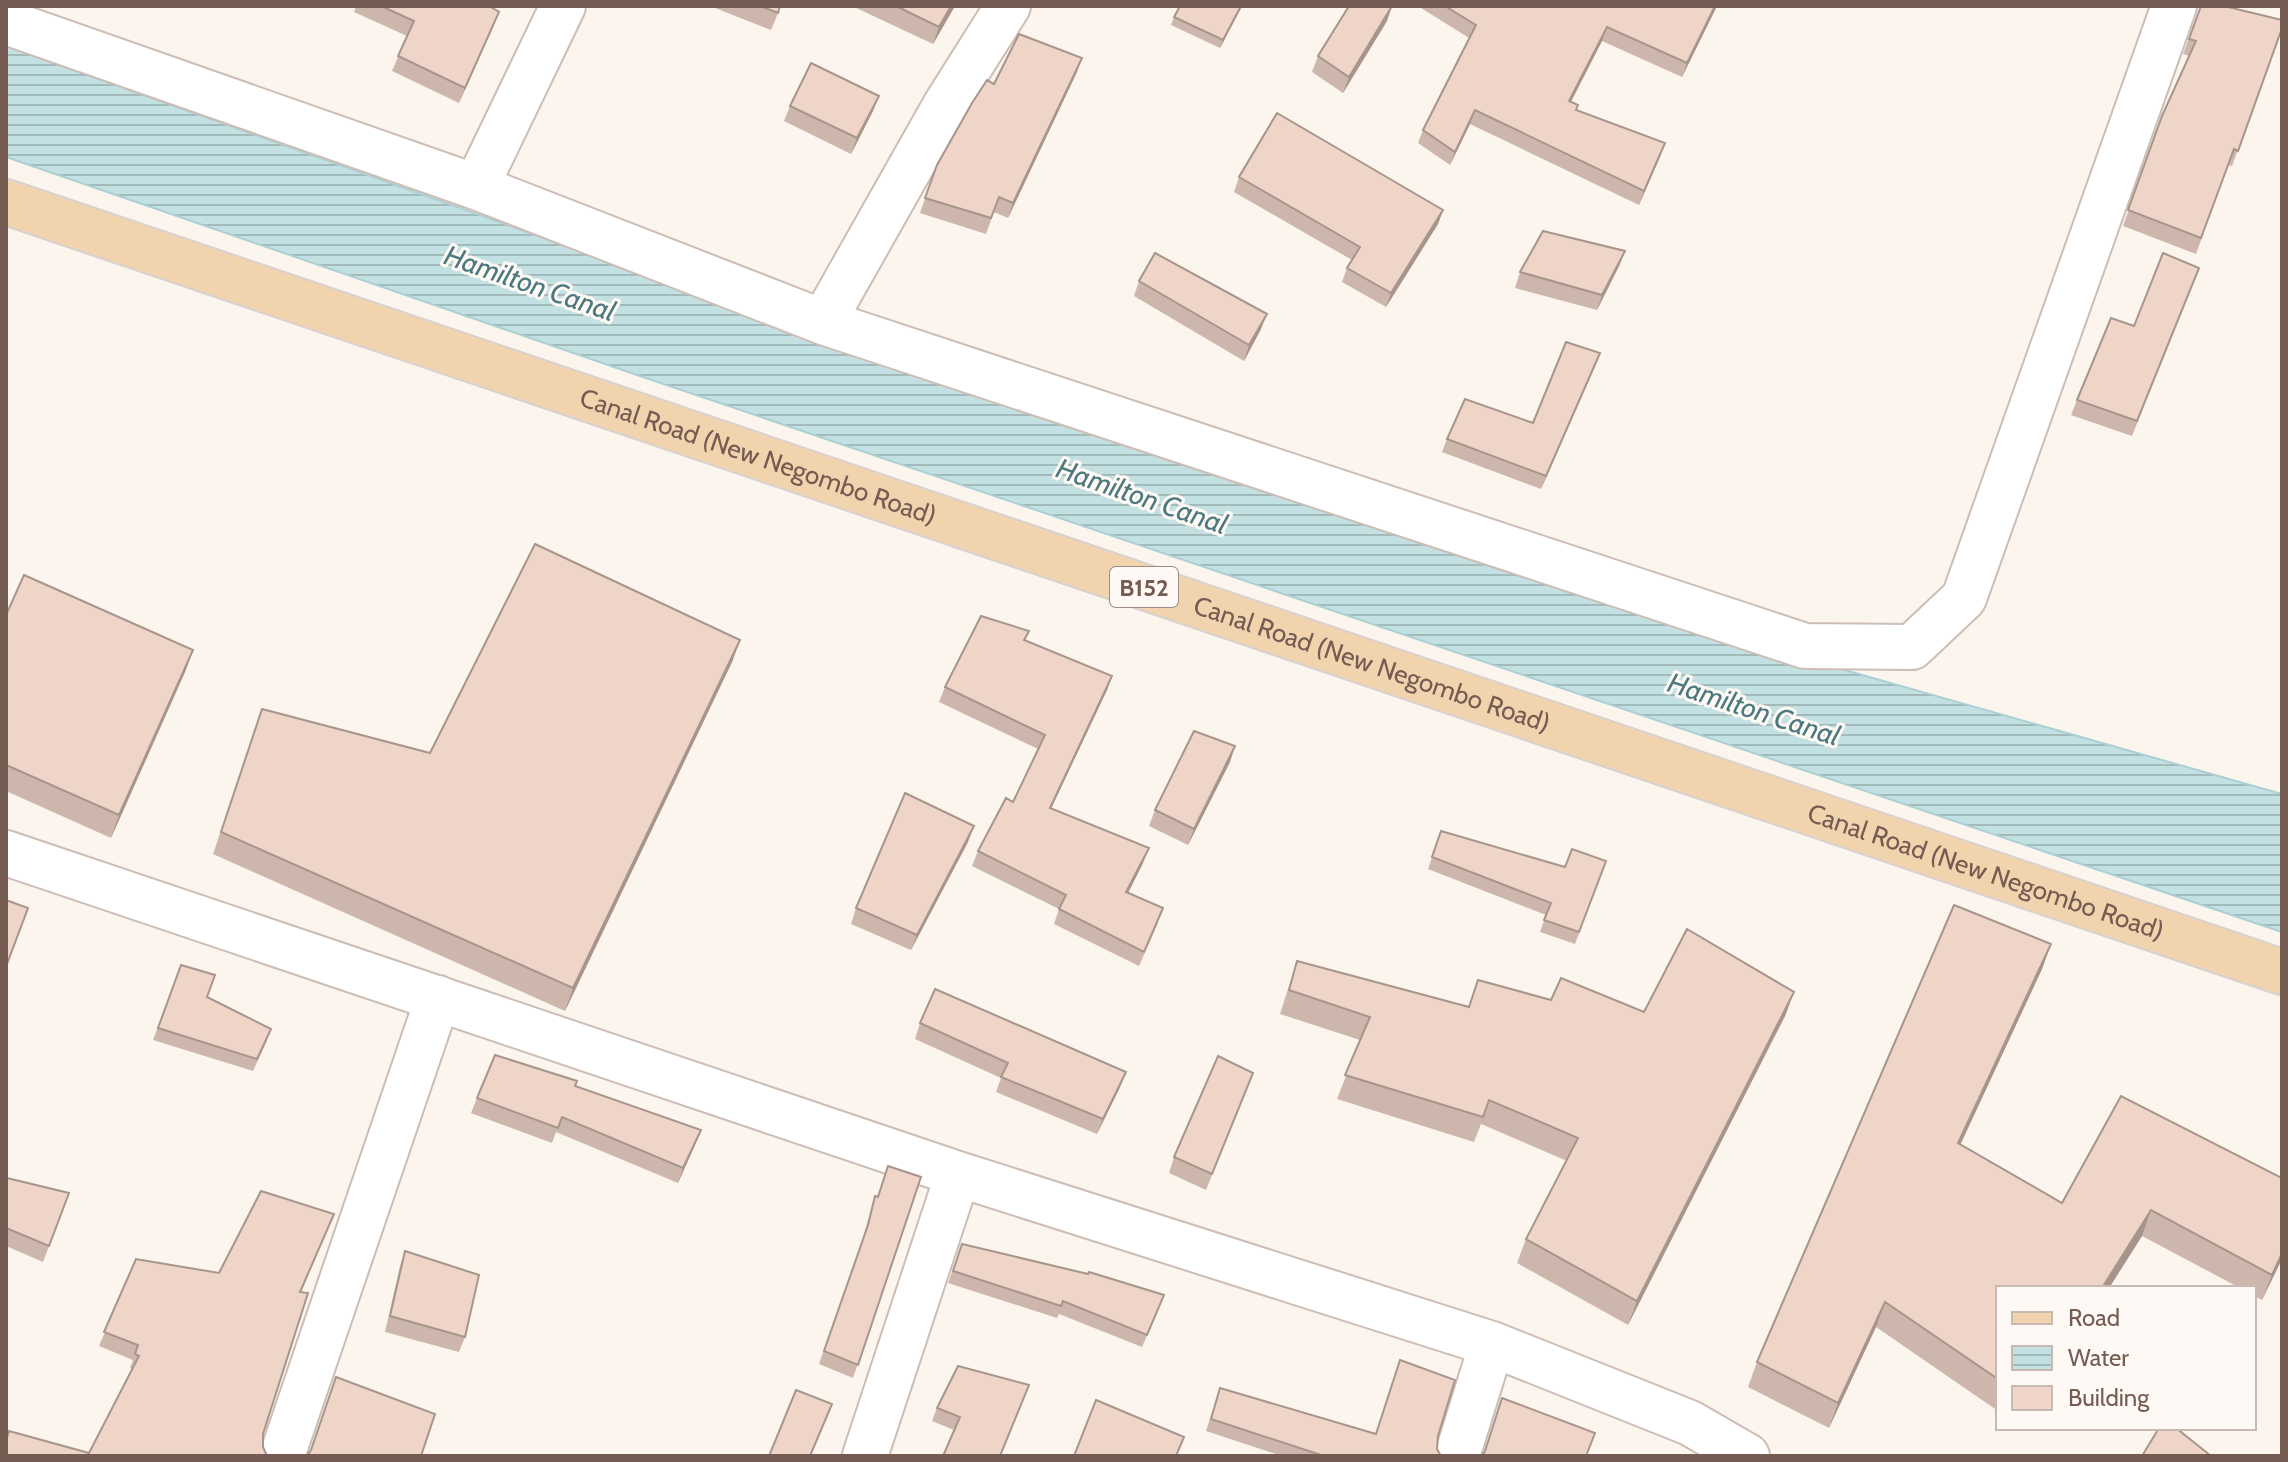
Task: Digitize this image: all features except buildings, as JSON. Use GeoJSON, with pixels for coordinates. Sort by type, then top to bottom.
{"type":"FeatureCollection","features":[{"type":"Feature","properties":{"kind":"main road","name":"Canal Road (New Negombo Road)"},"geometry":{"type":"LineString","coordinates":[[6,202],[2282,972]]}},
{"type":"Feature","properties":{"kind":"street"},"geometry":{"type":"LineString","coordinates":[[476,187],[563,6]]}},
{"type":"Feature","properties":{"kind":"street"},"geometry":{"type":"LineString","coordinates":[[823,322],[945,106],[1008,6]]}},
{"type":"Feature","properties":{"kind":"street"},"geometry":{"type":"LineString","coordinates":[[6,22],[476,187],[823,322],[1805,646],[1912,647],[1964,598],[2174,6]]}},
{"type":"Feature","properties":{"kind":"street"},"geometry":{"type":"LineString","coordinates":[[6,853],[958,1174],[1492,1344],[1690,1423],[1747,1456]]}},
{"type":"Feature","properties":{"kind":"street"},"geometry":{"type":"LineString","coordinates":[[282,1456],[438,998]]}},
{"type":"Feature","properties":{"kind":"street"},"geometry":{"type":"LineString","coordinates":[[865,1456],[958,1174]]}},
{"type":"Feature","properties":{"kind":"street"},"geometry":{"type":"LineString","coordinates":[[1457,1456],[1492,1344]]}},
{"type":"Feature","properties":{"kind":"water","name":"Hamilton Canal"},"geometry":{"type":"Polygon","coordinates":[[[6,46],[925,374],[1580,595],[2282,794],[2282,932],[637,375],[6,157],[6,46]]]}}]}
